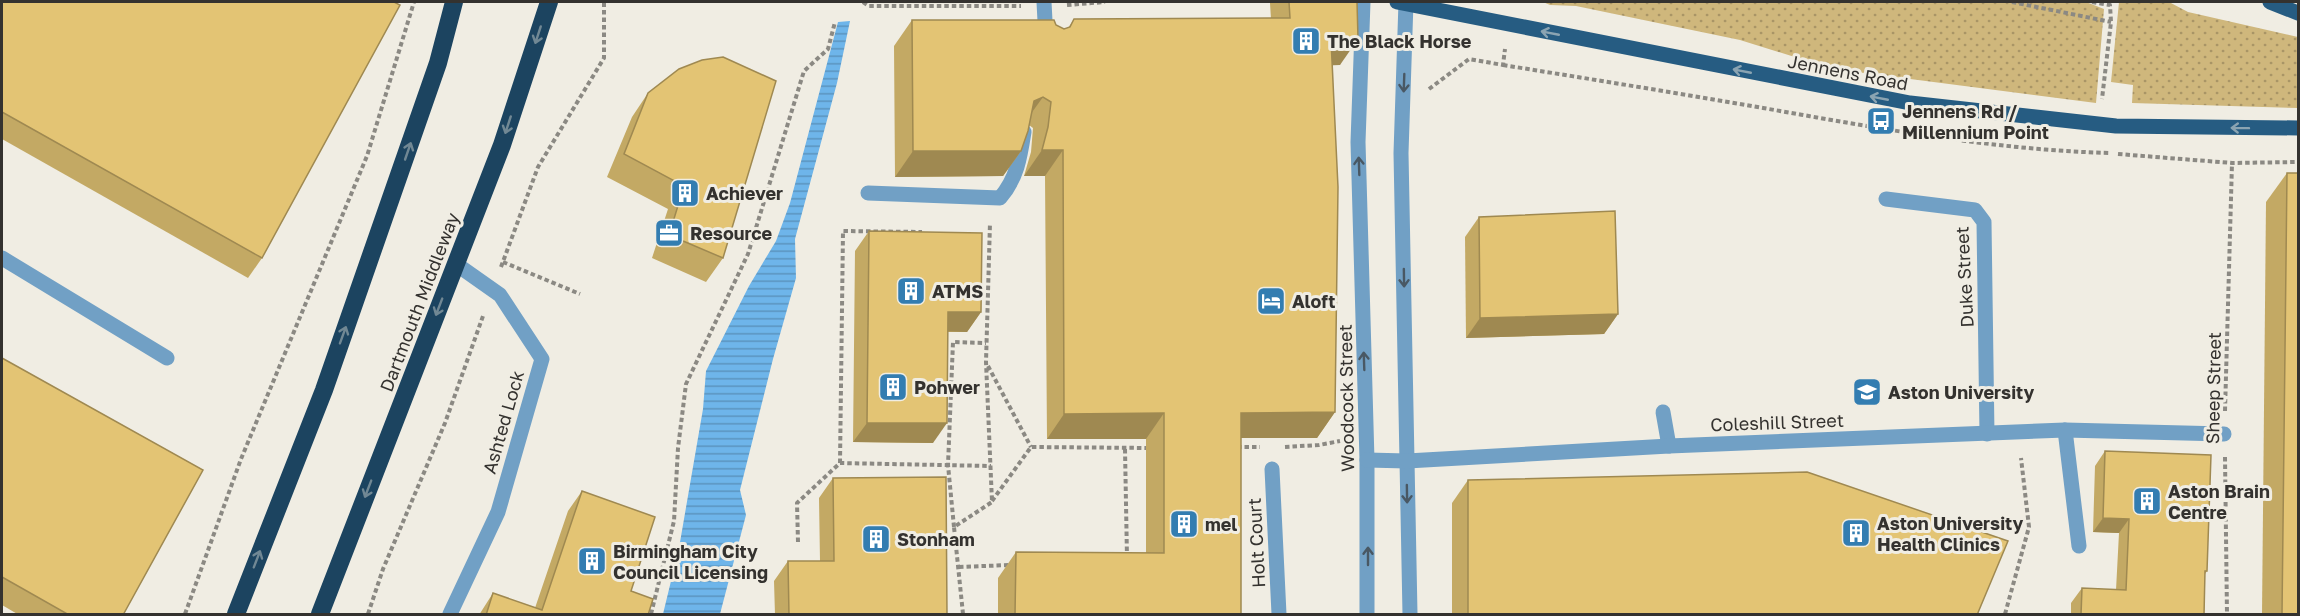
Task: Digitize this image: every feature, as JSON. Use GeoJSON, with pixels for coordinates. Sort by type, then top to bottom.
{"type":"FeatureCollection","features":[{"type":"Feature","properties":{"kind":"highway"},"geometry":{"type":"LineString","coordinates":[[236,614],[332,368],[438,63],[454,2]]}},
{"type":"Feature","properties":{"kind":"highway","name":"Dartmouth Middleway"},"geometry":{"type":"LineString","coordinates":[[320,615],[502,144],[549,2]]}},
{"type":"Feature","properties":{"kind":"main road","name":"Jennens Road"},"geometry":{"type":"LineString","coordinates":[[1403,2],[1910,104],[2115,126],[2298,128]]}},
{"type":"Feature","properties":{"kind":"main road"},"geometry":{"type":"LineString","coordinates":[[2270,2],[2298,13]]}},
{"type":"Feature","properties":{"kind":"main road"},"geometry":{"type":"LineString","coordinates":[[2273,128],[2298,121]]}},
{"type":"Feature","properties":{"kind":"street","name":"Woodcock Street"},"geometry":{"type":"LineString","coordinates":[[1363,2],[1358,142],[1367,460],[1367,615]]}},
{"type":"Feature","properties":{"kind":"street"},"geometry":{"type":"LineString","coordinates":[[1403,2],[1401,153],[1410,615]]}},
{"type":"Feature","properties":{"kind":"street"},"geometry":{"type":"LineString","coordinates":[[1043,4],[1046,45]]}},
{"type":"Feature","properties":{"kind":"street"},"geometry":{"type":"LineString","coordinates":[[868,193],[1000,198],[1011,186],[1017,170],[1024,132]]}},
{"type":"Feature","properties":{"kind":"street","name":"Duke Street"},"geometry":{"type":"LineString","coordinates":[[1886,199],[1975,210],[1984,222],[1987,434]]}},
{"type":"Feature","properties":{"kind":"street"},"geometry":{"type":"LineString","coordinates":[[2,258],[167,358]]}},
{"type":"Feature","properties":{"kind":"street","name":"Ashted Lock"},"geometry":{"type":"LineString","coordinates":[[450,615],[498,512],[542,359],[500,295],[456,264]]}},
{"type":"Feature","properties":{"kind":"street"},"geometry":{"type":"LineString","coordinates":[[1663,412],[1669,446]]}},
{"type":"Feature","properties":{"kind":"street"},"geometry":{"type":"LineString","coordinates":[[2065,430],[2079,546]]}},
{"type":"Feature","properties":{"kind":"street","name":"Coleshill Street"},"geometry":{"type":"LineString","coordinates":[[1367,460],[1407,461],[1669,446],[2065,430],[2224,434]]}},
{"type":"Feature","properties":{"kind":"street","name":"Holt Court"},"geometry":{"type":"LineString","coordinates":[[1272,469],[1279,615]]}},
{"type":"Feature","properties":{"kind":"path"},"geometry":{"type":"LineString","coordinates":[[185,615],[241,459],[367,156],[414,2]]}},
{"type":"Feature","properties":{"kind":"path"},"geometry":{"type":"LineString","coordinates":[[368,615],[383,569],[444,423],[538,167],[604,58],[604,2]]}},
{"type":"Feature","properties":{"kind":"path"},"geometry":{"type":"LineString","coordinates":[[864,2],[869,6],[1106,2]]}},
{"type":"Feature","properties":{"kind":"path"},"geometry":{"type":"LineString","coordinates":[[2012,2],[2111,22]]}},
{"type":"Feature","properties":{"kind":"path"},"geometry":{"type":"LineString","coordinates":[[651,615],[674,521],[678,448],[686,384],[748,254],[804,71],[828,49],[835,22]]}},
{"type":"Feature","properties":{"kind":"path"},"geometry":{"type":"LineString","coordinates":[[1503,65],[1509,25]]}},
{"type":"Feature","properties":{"kind":"path"},"geometry":{"type":"LineString","coordinates":[[1421,96],[1469,59],[1953,140],[2115,154]]}},
{"type":"Feature","properties":{"kind":"path","name":"Sheep Street"},"geometry":{"type":"LineString","coordinates":[[2227,615],[2224,434],[2232,163],[2298,162]]}},
{"type":"Feature","properties":{"kind":"path"},"geometry":{"type":"LineString","coordinates":[[992,199],[986,343],[992,502]]}},
{"type":"Feature","properties":{"kind":"path"},"geometry":{"type":"LineString","coordinates":[[840,463],[843,231],[933,232]]}},
{"type":"Feature","properties":{"kind":"path"},"geometry":{"type":"LineString","coordinates":[[978,233],[989,233]]}},
{"type":"Feature","properties":{"kind":"path"},"geometry":{"type":"LineString","coordinates":[[503,262],[579,294]]}},
{"type":"Feature","properties":{"kind":"path"},"geometry":{"type":"LineString","coordinates":[[963,615],[948,465],[953,342],[986,343]]}},
{"type":"Feature","properties":{"kind":"path"},"geometry":{"type":"LineString","coordinates":[[986,362],[1031,447]]}},
{"type":"Feature","properties":{"kind":"path"},"geometry":{"type":"LineString","coordinates":[[2005,615],[2029,527],[2018,433]]}},
{"type":"Feature","properties":{"kind":"path"},"geometry":{"type":"LineString","coordinates":[[1293,447],[1319,445]]}},
{"type":"Feature","properties":{"kind":"path"},"geometry":{"type":"LineString","coordinates":[[1031,447],[1158,448]]}},
{"type":"Feature","properties":{"kind":"path"},"geometry":{"type":"LineString","coordinates":[[954,528],[992,502],[1031,447]]}},
{"type":"Feature","properties":{"kind":"path"},"geometry":{"type":"LineString","coordinates":[[1235,447],[1268,447]]}},
{"type":"Feature","properties":{"kind":"path"},"geometry":{"type":"LineString","coordinates":[[1115,559],[1127,559],[1125,449]]}},
{"type":"Feature","properties":{"kind":"path"},"geometry":{"type":"LineString","coordinates":[[798,542],[797,503],[840,463],[991,466]]}},
{"type":"Feature","properties":{"kind":"path"},"geometry":{"type":"LineString","coordinates":[[959,567],[1019,564]]}},
{"type":"Feature","properties":{"kind":"shaded area"},"geometry":{"type":"Polygon","coordinates":[[[1543,2],[2086,2],[2104,9],[2096,103],[1833,69],[1740,40],[1576,6],[1550,5],[1543,2]]]}},
{"type":"Feature","properties":{"kind":"shaded area"},"geometry":{"type":"Polygon","coordinates":[[[2119,2],[2169,2],[2188,12],[2298,37],[2298,108],[2132,103],[2133,85],[2111,82],[2119,2]]]}},
{"type":"Feature","properties":{"kind":"water"},"geometry":{"type":"Polygon","coordinates":[[[850,21],[837,83],[795,239],[796,278],[740,490],[746,515],[720,614],[663,614],[679,548],[703,409],[706,371],[749,286],[776,241],[790,203],[838,22],[850,21]]]}},
{"type":"Feature","properties":{"kind":"building"},"geometry":{"type":"Polygon","coordinates":[[[2,2],[394,2],[400,5],[262,258],[2,112],[2,2]]]}},
{"type":"Feature","properties":{"kind":"building"},"geometry":{"type":"Polygon","coordinates":[[[1289,2],[1357,2],[1358,39],[1331,40],[1338,187],[1335,412],[1241,413],[1241,615],[1015,615],[1016,552],[1164,553],[1164,413],[1064,414],[1063,150],[1042,150],[1051,102],[1043,97],[1034,101],[1021,151],[913,151],[912,20],[1054,20],[1056,25],[1064,29],[1070,27],[1074,19],[1290,18],[1289,2]]]}},
{"type":"Feature","properties":{"kind":"building","name":"Achiever"},"geometry":{"type":"Polygon","coordinates":[[[723,57],[776,81],[723,258],[669,235],[684,186],[624,154],[648,93],[679,69],[702,60],[723,57]]]}},
{"type":"Feature","properties":{"kind":"building"},"geometry":{"type":"Polygon","coordinates":[[[2287,173],[2298,173],[2298,615],[2282,615],[2287,173]]]}},
{"type":"Feature","properties":{"kind":"building"},"geometry":{"type":"Polygon","coordinates":[[[1615,211],[1618,314],[1480,318],[1479,217],[1615,211]]]}},
{"type":"Feature","properties":{"kind":"building"},"geometry":{"type":"Polygon","coordinates":[[[869,231],[982,233],[981,312],[948,312],[947,423],[867,423],[869,231]]]}},
{"type":"Feature","properties":{"kind":"building"},"geometry":{"type":"Polygon","coordinates":[[[2,358],[203,470],[123,615],[69,615],[2,577],[2,358]]]}},
{"type":"Feature","properties":{"kind":"building"},"geometry":{"type":"Polygon","coordinates":[[[2105,451],[2211,455],[2204,615],[2081,615],[2082,588],[2126,590],[2129,519],[2103,518],[2105,451]]]}},
{"type":"Feature","properties":{"kind":"building"},"geometry":{"type":"Polygon","coordinates":[[[1807,472],[2008,541],[1977,615],[1468,615],[1468,480],[1807,472]]]}},
{"type":"Feature","properties":{"kind":"building"},"geometry":{"type":"Polygon","coordinates":[[[946,477],[947,615],[789,615],[788,561],[834,561],[833,478],[946,477]]]}},
{"type":"Feature","properties":{"kind":"building"},"geometry":{"type":"Polygon","coordinates":[[[582,491],[655,517],[631,591],[653,599],[648,615],[486,615],[493,593],[542,610],[582,491]]]}},
{"type":"Feature","properties":{"kind":"place","name":"The Black Horse"},"geometry":{"type":"Point","coordinates":[1306,41]}},
{"type":"Feature","properties":{"kind":"place","name":"Jennens Rd / Millennium Point"},"geometry":{"type":"Point","coordinates":[1881,121]}},
{"type":"Feature","properties":{"kind":"place","name":"Achiever"},"geometry":{"type":"Point","coordinates":[685,193]}},
{"type":"Feature","properties":{"kind":"place","name":"Resource"},"geometry":{"type":"Point","coordinates":[669,233]}},
{"type":"Feature","properties":{"kind":"place","name":"ATMS"},"geometry":{"type":"Point","coordinates":[911,291]}},
{"type":"Feature","properties":{"kind":"place","name":"Aloft"},"geometry":{"type":"Point","coordinates":[1271,301]}},
{"type":"Feature","properties":{"kind":"place","name":"Pohwer"},"geometry":{"type":"Point","coordinates":[893,387]}},
{"type":"Feature","properties":{"kind":"place","name":"Aston University"},"geometry":{"type":"Point","coordinates":[1867,392]}},
{"type":"Feature","properties":{"kind":"place","name":"Aston Brain Centre"},"geometry":{"type":"Point","coordinates":[2147,501]}},
{"type":"Feature","properties":{"kind":"place","name":"mel"},"geometry":{"type":"Point","coordinates":[1184,524]}},
{"type":"Feature","properties":{"kind":"place","name":"Aston University Health Clinics"},"geometry":{"type":"Point","coordinates":[1856,533]}},
{"type":"Feature","properties":{"kind":"place","name":"Stonham"},"geometry":{"type":"Point","coordinates":[876,539]}},
{"type":"Feature","properties":{"kind":"place","name":"Birmingham City Council Licensing"},"geometry":{"type":"Point","coordinates":[592,561]}}]}
